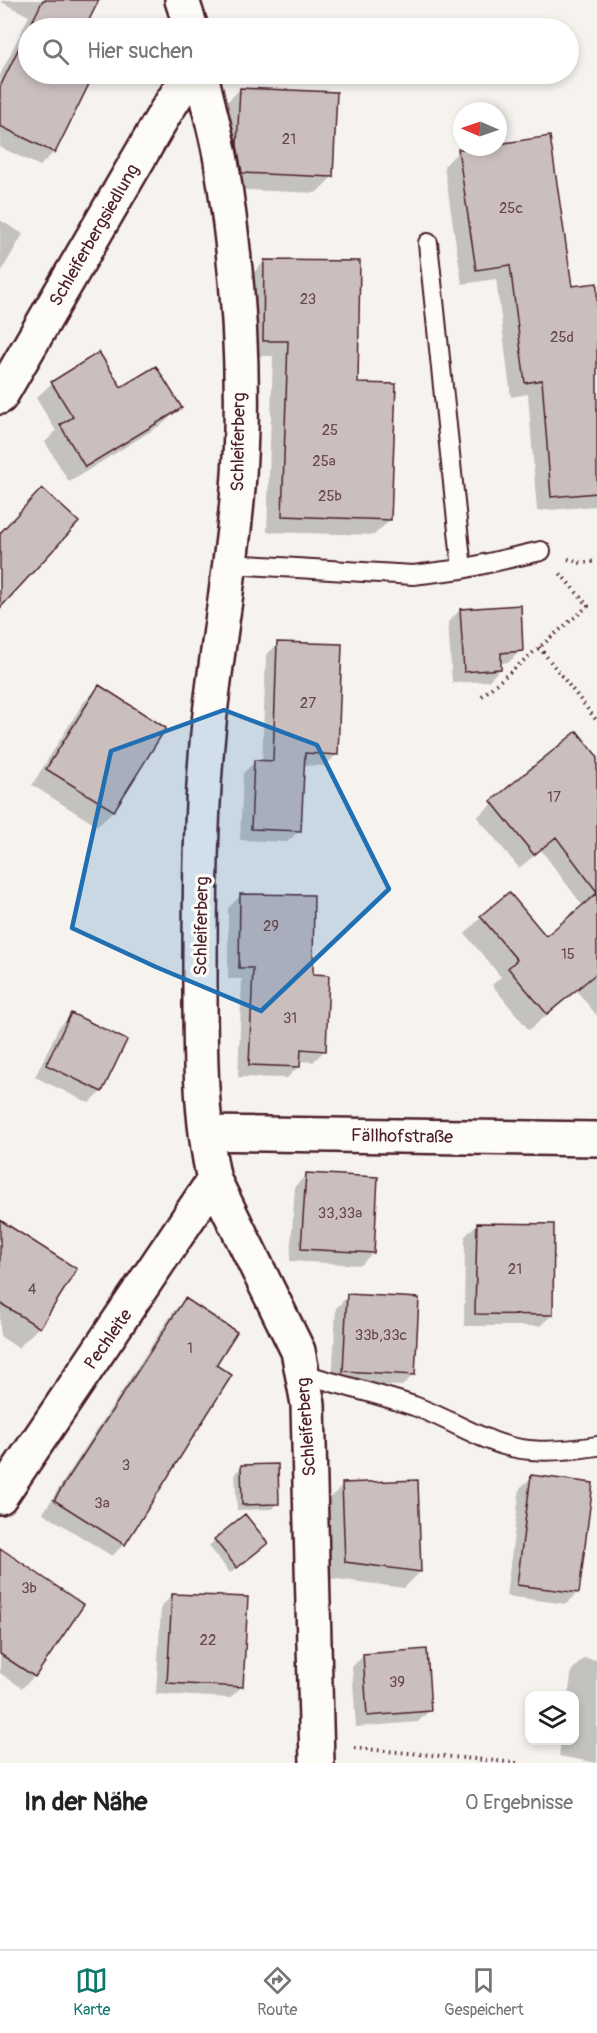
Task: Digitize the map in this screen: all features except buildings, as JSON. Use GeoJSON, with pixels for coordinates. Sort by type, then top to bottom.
{"type":"FeatureCollection","features":[{"type":"Feature","properties":{"kind":"street"},"geometry":{"type":"LineString","coordinates":[[182,0],[188,18]]}},
{"type":"Feature","properties":{"kind":"street","name":"Schleiferbergsiedlung"},"geometry":{"type":"LineString","coordinates":[[0,397],[184,84]]}},
{"type":"Feature","properties":{"kind":"street","name":"Schleiferberg"},"geometry":{"type":"LineString","coordinates":[[203,84],[220,159],[237,296],[240,429],[237,500],[209,724],[200,908],[201,1068],[214,1180],[298,1351],[304,1374],[308,1404],[317,1754]]}},
{"type":"Feature","properties":{"kind":"street","name":"Fällhofstraße"},"geometry":{"type":"LineString","coordinates":[[207,1132],[597,1139]]}},
{"type":"Feature","properties":{"kind":"street","name":"Pechleite"},"geometry":{"type":"LineString","coordinates":[[0,1497],[214,1180]]}},
{"type":"Feature","properties":{"kind":"lane"},"geometry":{"type":"LineString","coordinates":[[428,243],[462,569]]}},
{"type":"Feature","properties":{"kind":"lane"},"geometry":{"type":"LineString","coordinates":[[229,564],[413,575],[462,569],[541,551]]}},
{"type":"Feature","properties":{"kind":"lane"},"geometry":{"type":"LineString","coordinates":[[304,1374],[413,1406],[447,1419],[486,1439],[518,1449],[545,1452],[597,1446]]}},
{"type":"Feature","properties":{"kind":"path"},"geometry":{"type":"LineString","coordinates":[[482,696],[588,606],[541,551]]}},
{"type":"Feature","properties":{"kind":"path"},"geometry":{"type":"LineString","coordinates":[[539,647],[597,721]]}},
{"type":"Feature","properties":{"kind":"path"},"geometry":{"type":"LineString","coordinates":[[317,1754],[518,1763]]}},
{"type":"Feature","properties":{"kind":"highlighted area"},"geometry":{"type":"Polygon","coordinates":[[[224,710],[317,745],[389,889],[261,1011],[156,967],[72,928],[111,751],[224,710]]]}}]}
